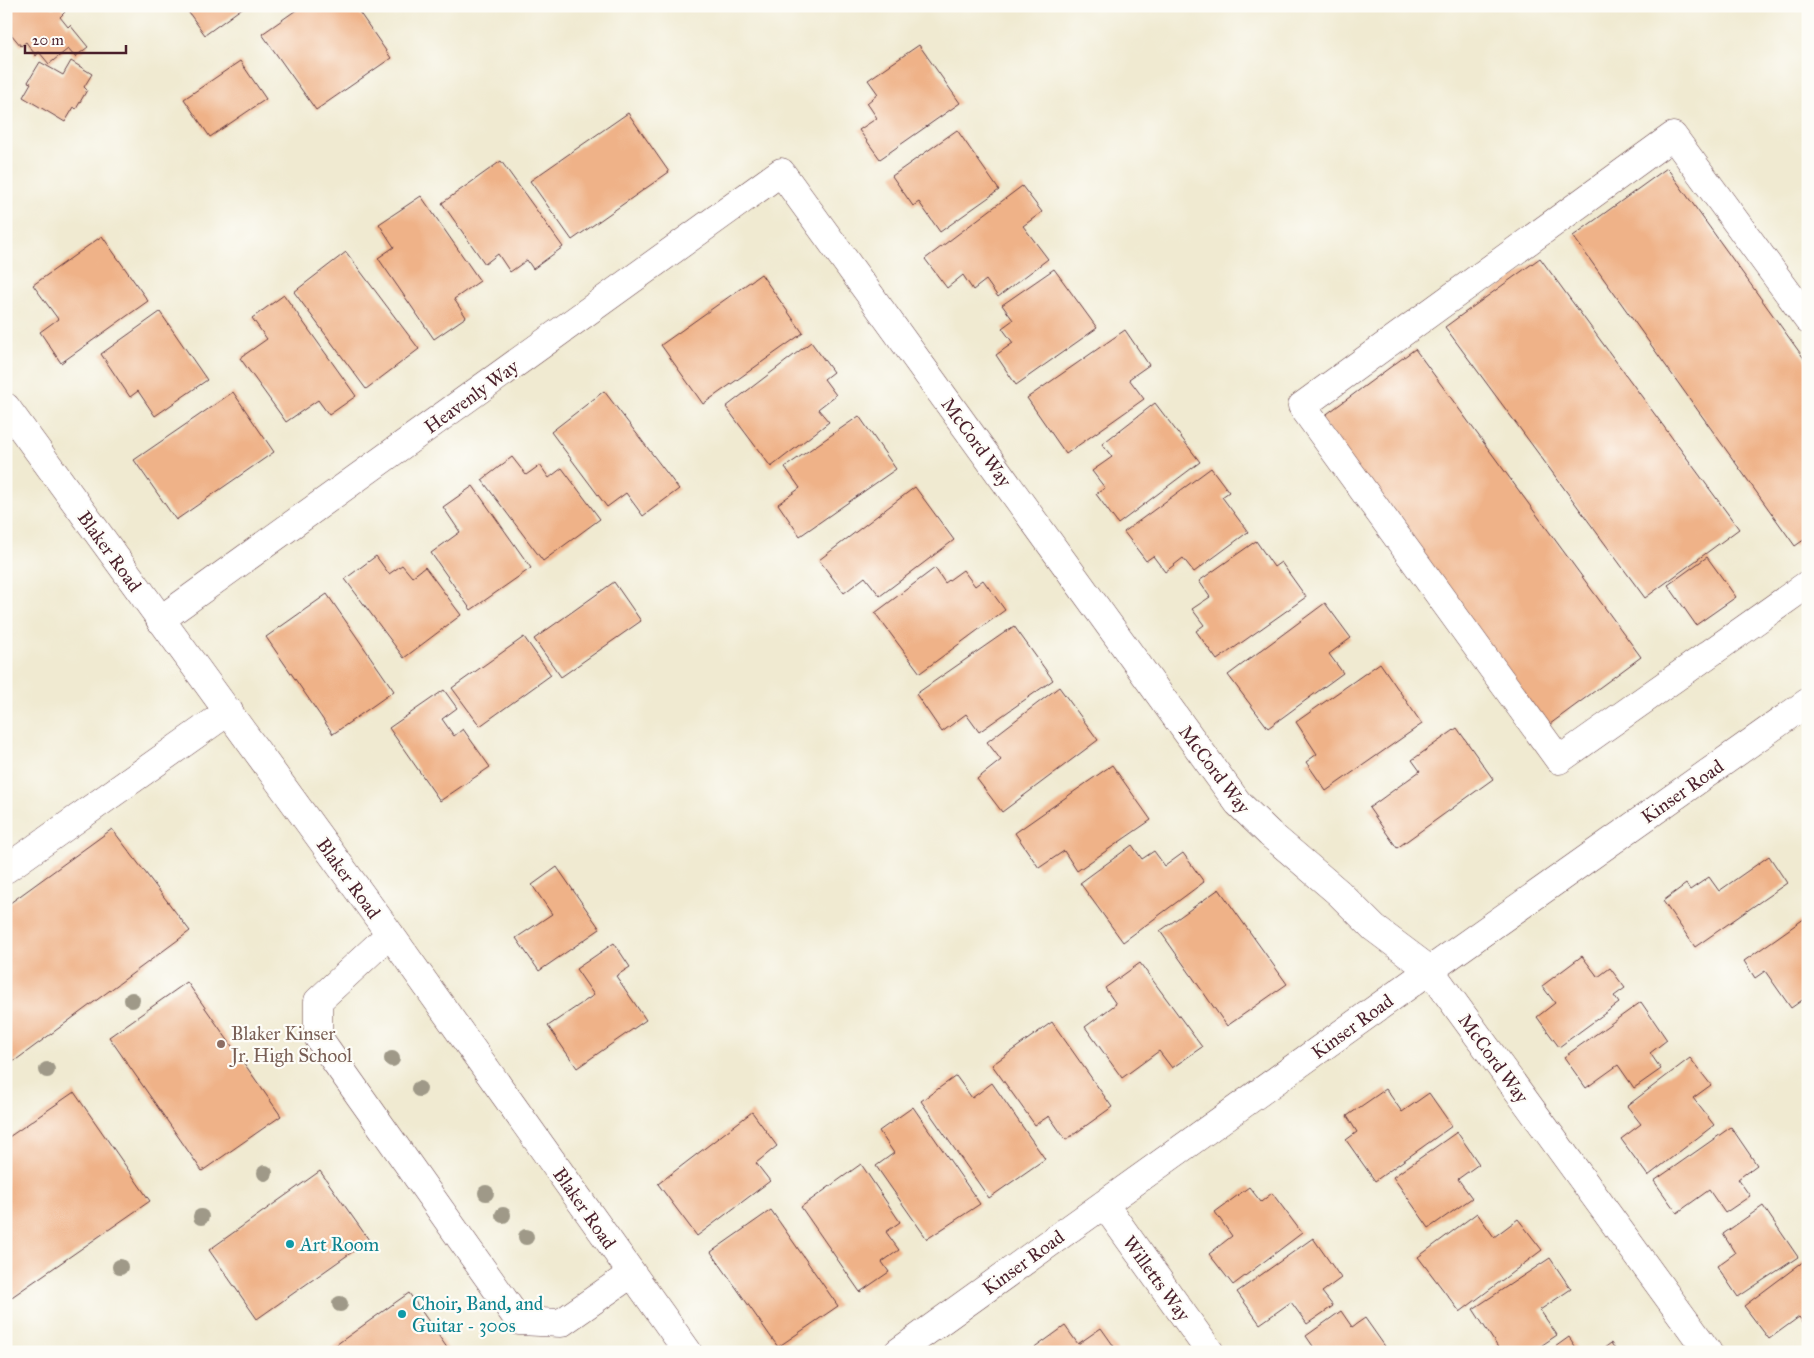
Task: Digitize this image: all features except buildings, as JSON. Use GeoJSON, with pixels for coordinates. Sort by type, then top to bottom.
{"type":"FeatureCollection","features":[{"type":"Feature","properties":{"kind":"street"},"geometry":{"type":"LineString","coordinates":[[1804,595],[1559,760],[1302,406],[1673,136],[1808,320]]}},
{"type":"Feature","properties":{"kind":"street","name":"Heavenly Way"},"geometry":{"type":"LineString","coordinates":[[160,620],[781,172]]}},
{"type":"Feature","properties":{"kind":"street","name":"McCord Way"},"geometry":{"type":"LineString","coordinates":[[781,172],[1238,804],[1339,893],[1374,928],[1430,970],[1708,1352]]}},
{"type":"Feature","properties":{"kind":"street","name":"Blaker Road"},"geometry":{"type":"LineString","coordinates":[[6,407],[390,934],[688,1352]]}},
{"type":"Feature","properties":{"kind":"street","name":"Kinser Road"},"geometry":{"type":"LineString","coordinates":[[898,1352],[1430,970],[1807,705]]}},
{"type":"Feature","properties":{"kind":"street"},"geometry":{"type":"LineString","coordinates":[[6,869],[229,711]]}},
{"type":"Feature","properties":{"kind":"street"},"geometry":{"type":"LineString","coordinates":[[390,934],[318,1002],[318,1037],[519,1321],[561,1323],[631,1274]]}},
{"type":"Feature","properties":{"kind":"street","name":"Willetts Way"},"geometry":{"type":"LineString","coordinates":[[1104,1204],[1210,1352]]}},
{"type":"Feature","properties":{"kind":"place","name":"Blaker Kinser Jr. High School"},"geometry":{"type":"Point","coordinates":[221,1044]}},
{"type":"Feature","properties":{"kind":"place","name":"Art Room"},"geometry":{"type":"Point","coordinates":[290,1244]}},
{"type":"Feature","properties":{"kind":"place","name":"Choir, Band, and Guitar - 300s"},"geometry":{"type":"Point","coordinates":[402,1314]}}]}
